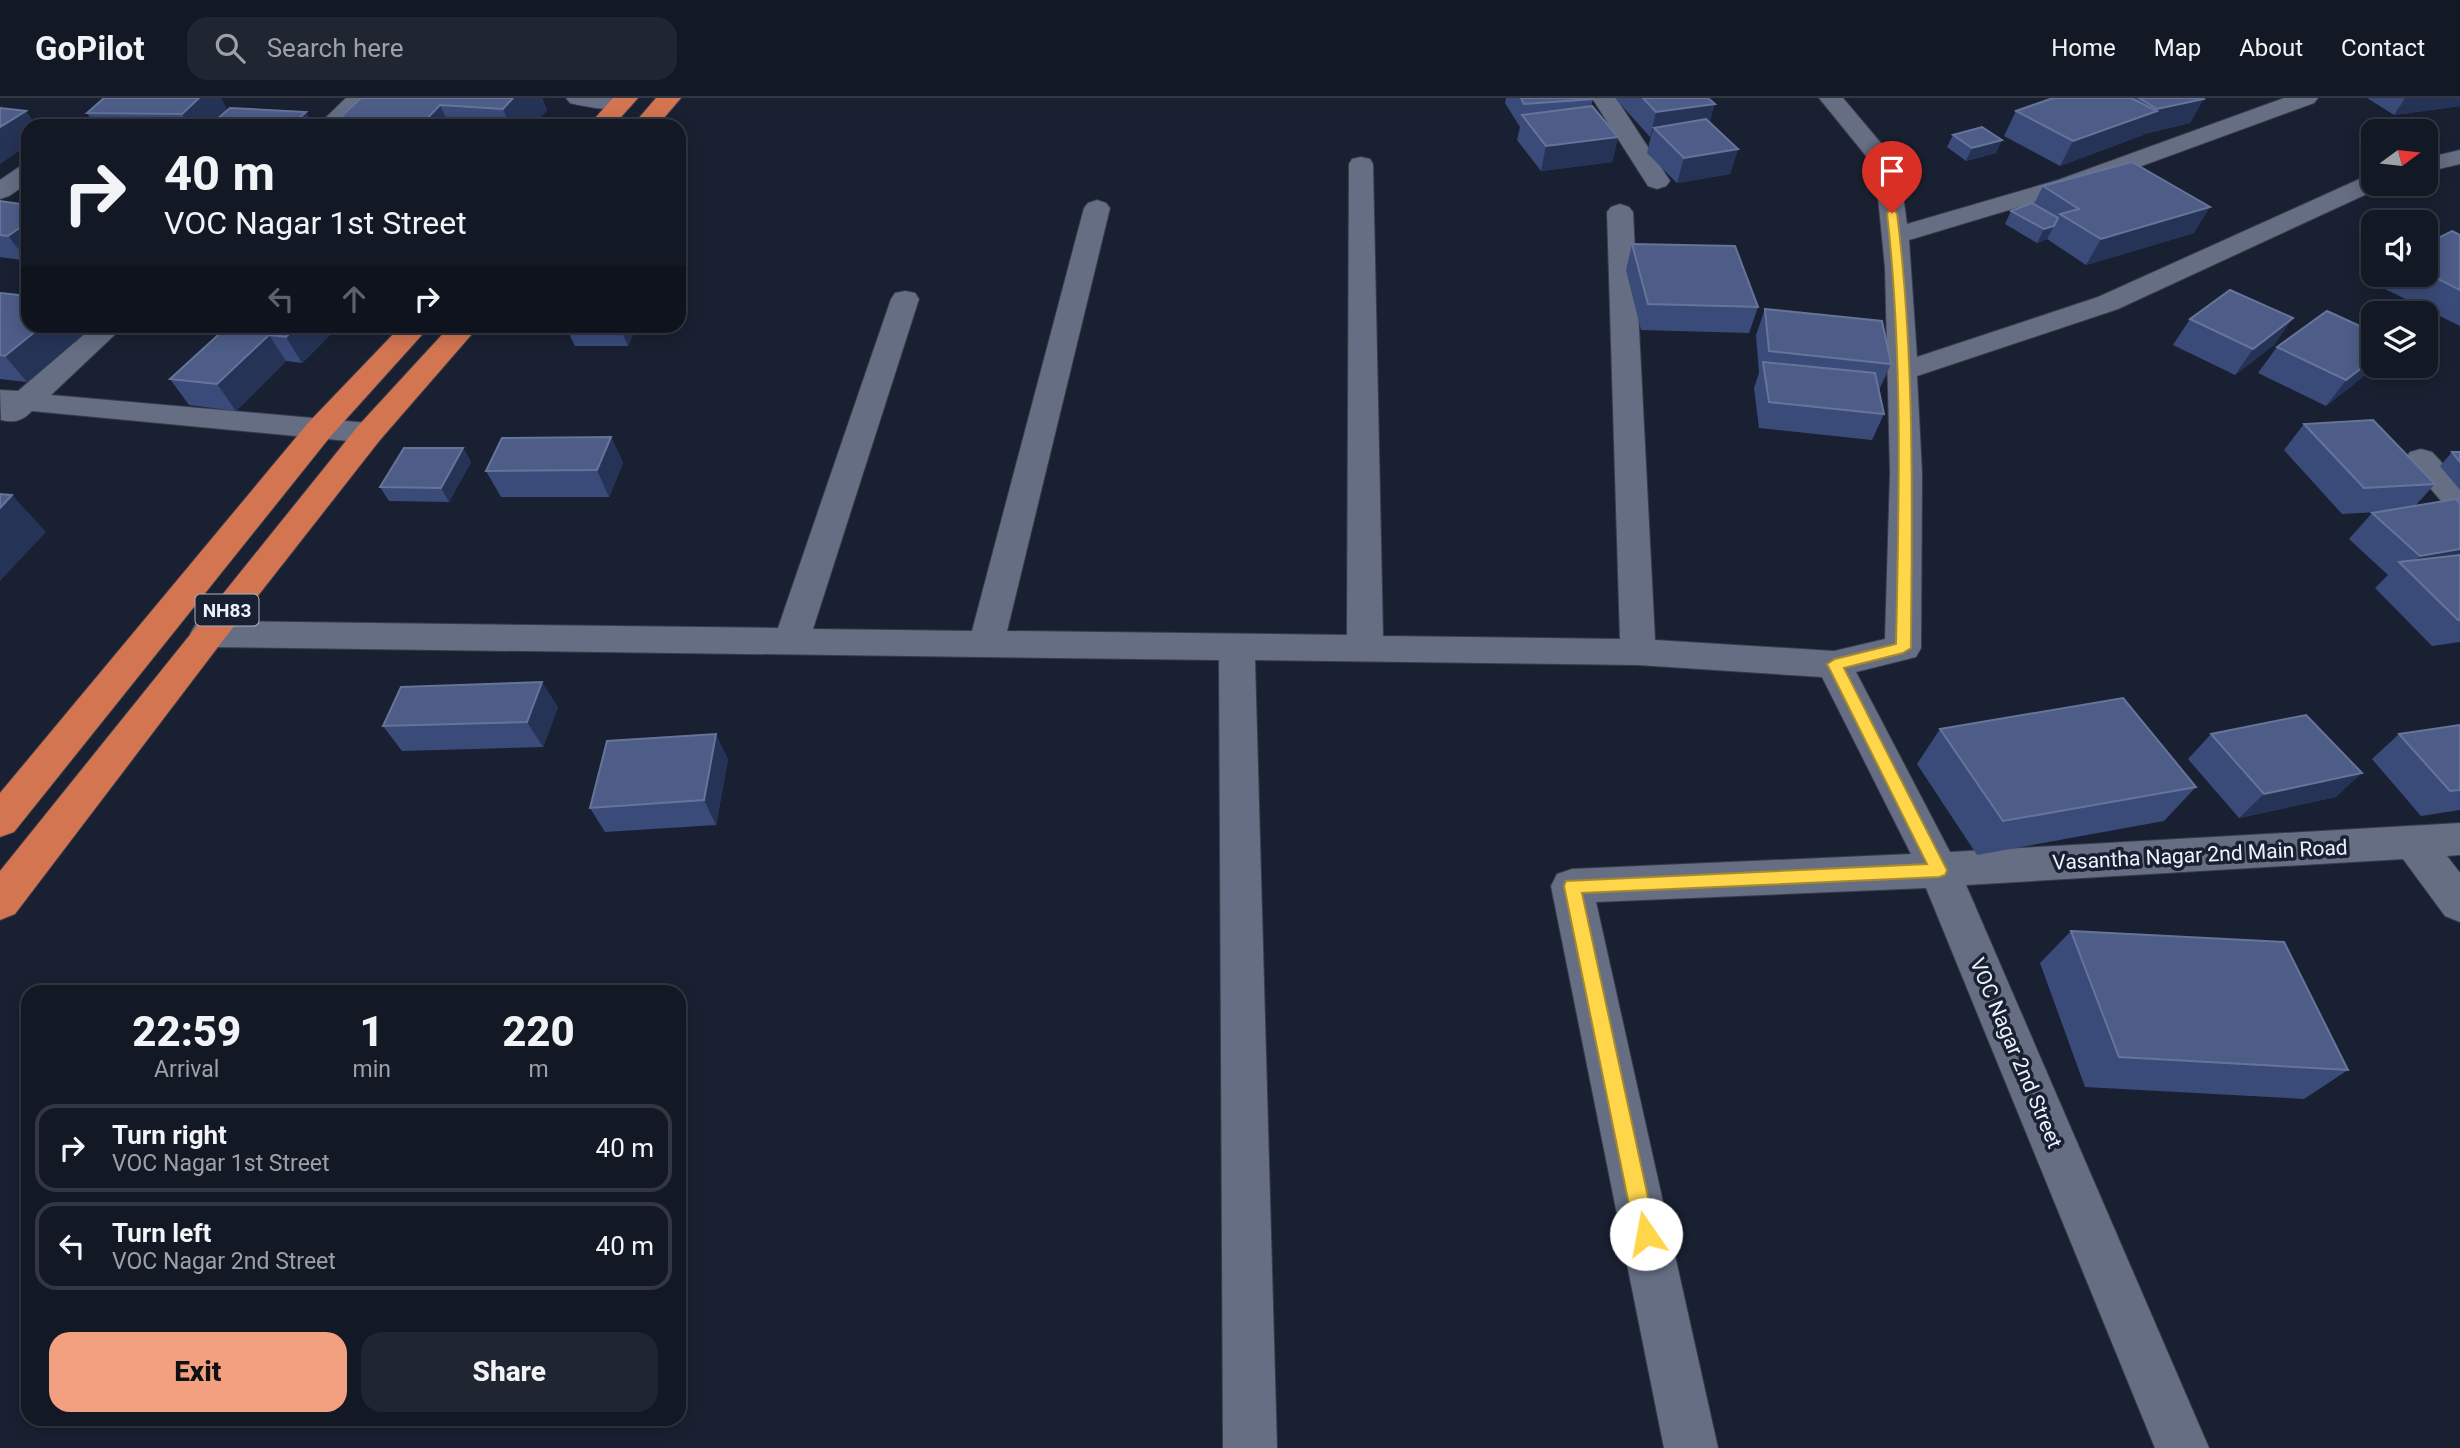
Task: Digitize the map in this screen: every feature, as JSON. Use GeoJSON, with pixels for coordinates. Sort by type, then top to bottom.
{"type":"FeatureCollection","features":[{"type":"Feature","properties":{"kind":"highway"},"geometry":{"type":"LineString","coordinates":[[650,119],[669,98]]}},
{"type":"Feature","properties":{"kind":"highway"},"geometry":{"type":"LineString","coordinates":[[606,119],[623,101]]}},
{"type":"Feature","properties":{"kind":"highway","name":"NH83"},"geometry":{"type":"LineString","coordinates":[[0,821],[319,430],[409,333]]}},
{"type":"Feature","properties":{"kind":"highway","name":"NH83"},"geometry":{"type":"LineString","coordinates":[[0,902],[208,634],[369,433],[459,333]]}},
{"type":"Feature","properties":{"kind":"street"},"geometry":{"type":"LineString","coordinates":[[337,119],[360,98]]}},
{"type":"Feature","properties":{"kind":"street"},"geometry":{"type":"LineString","coordinates":[[578,98],[623,101]]}},
{"type":"Feature","properties":{"kind":"street"},"geometry":{"type":"LineString","coordinates":[[1604,98],[1657,181]]}},
{"type":"Feature","properties":{"kind":"street"},"geometry":{"type":"LineString","coordinates":[[208,634],[1638,652],[1835,664],[1903,648],[1906,473],[1899,268],[1887,166],[1831,98]]}},
{"type":"Feature","properties":{"kind":"street"},"geometry":{"type":"LineString","coordinates":[[1895,236],[2067,185],[2305,98]]}},
{"type":"Feature","properties":{"kind":"street"},"geometry":{"type":"LineString","coordinates":[[2438,162],[2460,157]]}},
{"type":"Feature","properties":{"kind":"street"},"geometry":{"type":"LineString","coordinates":[[1361,164],[1365,649]]}},
{"type":"Feature","properties":{"kind":"street"},"geometry":{"type":"LineString","coordinates":[[0,191],[21,177]]}},
{"type":"Feature","properties":{"kind":"street"},"geometry":{"type":"LineString","coordinates":[[1902,371],[2108,303],[2361,187]]}},
{"type":"Feature","properties":{"kind":"street"},"geometry":{"type":"LineString","coordinates":[[986,644],[1097,208]]}},
{"type":"Feature","properties":{"kind":"street"},"geometry":{"type":"LineString","coordinates":[[1620,212],[1638,652]]}},
{"type":"Feature","properties":{"kind":"street"},"geometry":{"type":"LineString","coordinates":[[791,641],[905,299]]}},
{"type":"Feature","properties":{"kind":"street"},"geometry":{"type":"LineString","coordinates":[[0,424],[12,401],[101,333]]}},
{"type":"Feature","properties":{"kind":"street"},"geometry":{"type":"LineString","coordinates":[[12,401],[369,433]]}},
{"type":"Feature","properties":{"kind":"street"},"geometry":{"type":"LineString","coordinates":[[2421,459],[2460,502]]}},
{"type":"Feature","properties":{"kind":"street"},"geometry":{"type":"LineString","coordinates":[[1237,647],[1250,1448]]}},
{"type":"Feature","properties":{"kind":"street","name":"VOC Nagar 2nd Street"},"geometry":{"type":"LineString","coordinates":[[1835,664],[1939,870],[2182,1448]]}},
{"type":"Feature","properties":{"kind":"street","name":"Vasantha Nagar 2nd Main Road"},"geometry":{"type":"LineString","coordinates":[[1691,1448],[1572,886],[1939,870],[2460,839]]}},
{"type":"Feature","properties":{"kind":"street"},"geometry":{"type":"LineString","coordinates":[[2413,842],[2460,904]]}},
{"type":"Feature","properties":{"kind":"building"},"geometry":{"type":"Polygon","coordinates":[[[104,98],[199,98],[182,114],[87,113],[104,98]]]}},
{"type":"Feature","properties":{"kind":"building"},"geometry":{"type":"Polygon","coordinates":[[[361,98],[513,98],[503,109],[440,105],[427,119],[338,119],[361,98]]]}},
{"type":"Feature","properties":{"kind":"building"},"geometry":{"type":"Polygon","coordinates":[[[1521,98],[1593,98],[1593,99],[1524,104],[1521,98]]]}},
{"type":"Feature","properties":{"kind":"building"},"geometry":{"type":"Polygon","coordinates":[[[1643,98],[1708,98],[1715,104],[1656,112],[1643,98]]]}},
{"type":"Feature","properties":{"kind":"building"},"geometry":{"type":"Polygon","coordinates":[[[2053,98],[2131,98],[2157,111],[2073,141],[2016,111],[2053,98]]]}},
{"type":"Feature","properties":{"kind":"building"},"geometry":{"type":"Polygon","coordinates":[[[2139,98],[2203,98],[2204,99],[2157,109],[2139,98]]]}},
{"type":"Feature","properties":{"kind":"building"},"geometry":{"type":"Polygon","coordinates":[[[1592,106],[1618,137],[1546,146],[1522,115],[1592,106]]]}},
{"type":"Feature","properties":{"kind":"building"},"geometry":{"type":"Polygon","coordinates":[[[0,108],[26,111],[0,127],[0,108]]]}},
{"type":"Feature","properties":{"kind":"building"},"geometry":{"type":"Polygon","coordinates":[[[230,108],[306,112],[298,119],[217,119],[230,108]]]}},
{"type":"Feature","properties":{"kind":"building"},"geometry":{"type":"Polygon","coordinates":[[[1706,119],[1738,149],[1684,158],[1654,128],[1706,119]]]}},
{"type":"Feature","properties":{"kind":"building"},"geometry":{"type":"Polygon","coordinates":[[[1982,127],[2002,140],[1972,148],[1953,135],[1982,127]]]}},
{"type":"Feature","properties":{"kind":"building"},"geometry":{"type":"Polygon","coordinates":[[[2132,162],[2210,207],[2101,239],[2060,214],[2079,209],[2043,186],[2132,162]]]}},
{"type":"Feature","properties":{"kind":"building"},"geometry":{"type":"Polygon","coordinates":[[[0,201],[21,204],[21,227],[8,236],[0,235],[0,201]]]}},
{"type":"Feature","properties":{"kind":"building"},"geometry":{"type":"Polygon","coordinates":[[[2032,203],[2058,218],[2054,226],[2044,229],[2011,211],[2032,203]]]}},
{"type":"Feature","properties":{"kind":"building"},"geometry":{"type":"Polygon","coordinates":[[[2452,231],[2460,235],[2460,290],[2438,279],[2438,238],[2452,231]]]}},
{"type":"Feature","properties":{"kind":"building"},"geometry":{"type":"Polygon","coordinates":[[[1632,244],[1735,246],[1758,307],[1648,304],[1632,244]]]}},
{"type":"Feature","properties":{"kind":"building"},"geometry":{"type":"Polygon","coordinates":[[[2230,290],[2293,318],[2253,349],[2190,319],[2230,290]]]}},
{"type":"Feature","properties":{"kind":"building"},"geometry":{"type":"Polygon","coordinates":[[[0,293],[21,295],[21,333],[33,333],[5,356],[0,355],[0,293]]]}},
{"type":"Feature","properties":{"kind":"building"},"geometry":{"type":"Polygon","coordinates":[[[1765,309],[1882,321],[1891,364],[1769,351],[1765,309]]]}},
{"type":"Feature","properties":{"kind":"building"},"geometry":{"type":"Polygon","coordinates":[[[2327,311],[2361,327],[2361,368],[2346,380],[2277,347],[2327,311]]]}},
{"type":"Feature","properties":{"kind":"building"},"geometry":{"type":"Polygon","coordinates":[[[220,333],[290,333],[286,337],[269,335],[217,384],[170,379],[220,333]]]}},
{"type":"Feature","properties":{"kind":"building"},"geometry":{"type":"Polygon","coordinates":[[[1763,362],[1875,373],[1884,414],[1769,402],[1763,362]]]}},
{"type":"Feature","properties":{"kind":"building"},"geometry":{"type":"Polygon","coordinates":[[[2373,420],[2435,484],[2364,488],[2304,424],[2373,420]]]}},
{"type":"Feature","properties":{"kind":"building"},"geometry":{"type":"Polygon","coordinates":[[[611,437],[597,470],[486,471],[502,438],[611,437]]]}},
{"type":"Feature","properties":{"kind":"building"},"geometry":{"type":"Polygon","coordinates":[[[404,448],[463,448],[441,488],[380,487],[404,448]]]}},
{"type":"Feature","properties":{"kind":"building"},"geometry":{"type":"Polygon","coordinates":[[[2452,452],[2460,452],[2460,462],[2452,452]]]}},
{"type":"Feature","properties":{"kind":"building"},"geometry":{"type":"Polygon","coordinates":[[[0,494],[12,495],[0,508],[0,494]]]}},
{"type":"Feature","properties":{"kind":"building"},"geometry":{"type":"Polygon","coordinates":[[[2456,499],[2460,503],[2460,549],[2420,556],[2372,513],[2456,499]]]}},
{"type":"Feature","properties":{"kind":"building"},"geometry":{"type":"Polygon","coordinates":[[[2460,555],[2460,620],[2458,620],[2399,562],[2460,555]]]}},
{"type":"Feature","properties":{"kind":"building"},"geometry":{"type":"Polygon","coordinates":[[[542,682],[527,722],[383,726],[401,687],[542,682]]]}},
{"type":"Feature","properties":{"kind":"building"},"geometry":{"type":"Polygon","coordinates":[[[2123,698],[2196,787],[2003,821],[1940,729],[2123,698]]]}},
{"type":"Feature","properties":{"kind":"building"},"geometry":{"type":"Polygon","coordinates":[[[2306,715],[2362,773],[2264,794],[2211,734],[2306,715]]]}},
{"type":"Feature","properties":{"kind":"building"},"geometry":{"type":"Polygon","coordinates":[[[2460,725],[2460,790],[2450,791],[2399,734],[2460,725]]]}},
{"type":"Feature","properties":{"kind":"building"},"geometry":{"type":"Polygon","coordinates":[[[716,734],[704,800],[590,808],[607,741],[716,734]]]}},
{"type":"Feature","properties":{"kind":"building"},"geometry":{"type":"Polygon","coordinates":[[[2071,931],[2284,942],[2348,1070],[2119,1057],[2071,931]]]}},
{"type":"Feature","properties":{"kind":"route"},"geometry":{"type":"LineString","coordinates":[[1646,1234],[1572,886],[1939,870],[1835,664],[1903,648],[1906,473],[1899,268],[1892,213]]}}]}
